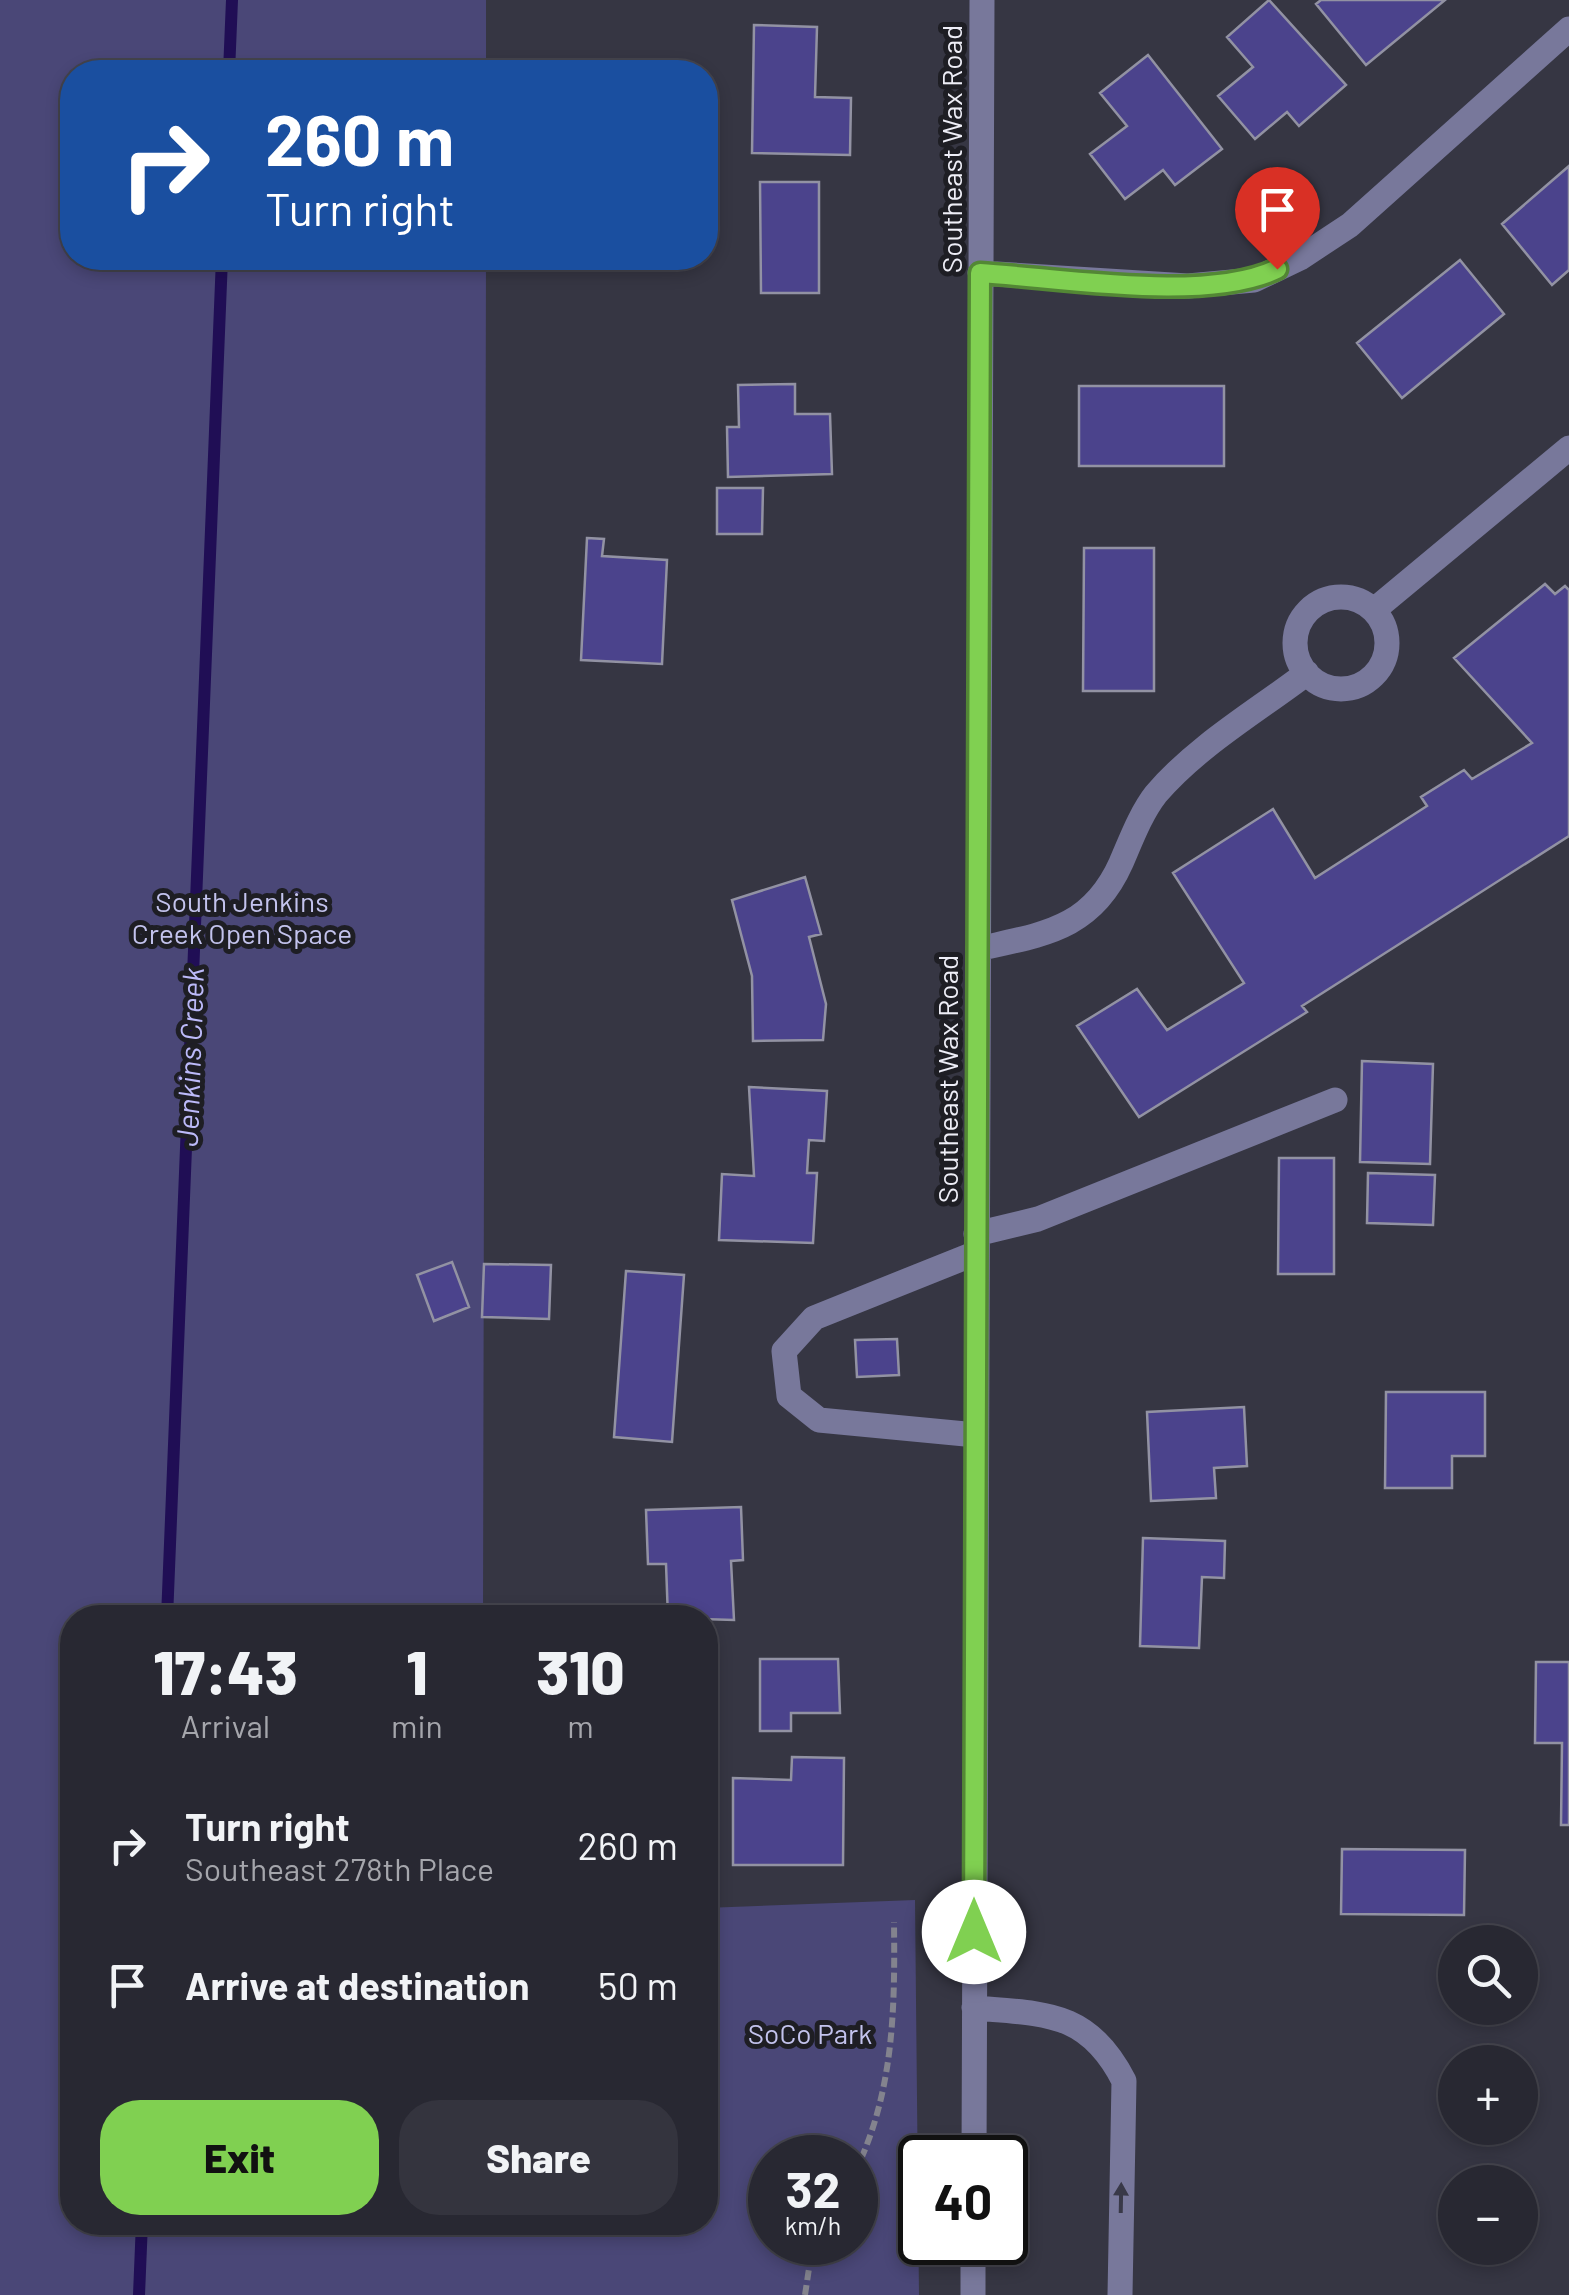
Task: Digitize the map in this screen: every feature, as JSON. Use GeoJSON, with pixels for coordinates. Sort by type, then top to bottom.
{"type":"FeatureCollection","features":[{"type":"Feature","properties":{"kind":"street","name":"Southeast Wax Road"},"geometry":{"type":"LineString","coordinates":[[974,2135],[982,0]]}},
{"type":"Feature","properties":{"kind":"street"},"geometry":{"type":"LineString","coordinates":[[980,273],[1188,286],[1254,280],[1300,258],[1350,225],[1569,29]]}},
{"type":"Feature","properties":{"kind":"street"},"geometry":{"type":"LineString","coordinates":[[1374,610],[1565,458]]}},
{"type":"Feature","properties":{"kind":"street"},"geometry":{"type":"LineString","coordinates":[[1346,598],[1374,610],[1387,636],[1382,665],[1372,676],[1346,688],[1318,682],[1306,673],[1298,660],[1297,629],[1316,605],[1346,598]]}},
{"type":"Feature","properties":{"kind":"street"},"geometry":{"type":"LineString","coordinates":[[978,949],[1052,932],[1086,914],[1109,889],[1154,796],[1188,762],[1306,673]]}},
{"type":"Feature","properties":{"kind":"street"},"geometry":{"type":"LineString","coordinates":[[976,1435],[819,1420],[789,1396],[784,1351],[814,1318],[976,1244],[1336,1100]]}},
{"type":"Feature","properties":{"kind":"street"},"geometry":{"type":"LineString","coordinates":[[974,2008],[1055,2014],[1082,2029],[1112,2058],[1124,2081],[1120,2295]]}},
{"type":"Feature","properties":{"kind":"street"},"geometry":{"type":"LineString","coordinates":[[973,2265],[973,2295]]}},
{"type":"Feature","properties":{"kind":"path"},"geometry":{"type":"LineString","coordinates":[[870,2135],[891,2052],[894,1922]]}},
{"type":"Feature","properties":{"kind":"path"},"geometry":{"type":"LineString","coordinates":[[805,2295],[810,2265]]}},
{"type":"Feature","properties":{"kind":"green space","name":"South Jenkins Creek Open Space"},"geometry":{"type":"Polygon","coordinates":[[[0,0],[486,0],[486,60],[60,60],[60,270],[486,270],[483,1605],[60,1605],[60,2235],[718,2235],[718,1908],[915,1900],[917,2135],[898,2135],[898,2265],[919,2265],[919,2295],[0,2295],[0,0]]]}},
{"type":"Feature","properties":{"kind":"building"},"geometry":{"type":"Polygon","coordinates":[[[1269,0],[1346,85],[1299,126],[1287,112],[1255,139],[1218,96],[1253,67],[1227,37],[1269,0]]]}},
{"type":"Feature","properties":{"kind":"building"},"geometry":{"type":"Polygon","coordinates":[[[1321,0],[1445,0],[1366,65],[1316,4],[1321,0]]]}},
{"type":"Feature","properties":{"kind":"building"},"geometry":{"type":"Polygon","coordinates":[[[754,25],[817,27],[815,97],[851,98],[850,155],[752,153],[754,25]]]}},
{"type":"Feature","properties":{"kind":"building"},"geometry":{"type":"Polygon","coordinates":[[[1148,55],[1222,149],[1175,185],[1163,170],[1125,199],[1090,154],[1127,126],[1100,93],[1148,55]]]}},
{"type":"Feature","properties":{"kind":"building"},"geometry":{"type":"Polygon","coordinates":[[[1569,166],[1569,270],[1552,285],[1502,224],[1569,166]]]}},
{"type":"Feature","properties":{"kind":"building"},"geometry":{"type":"Polygon","coordinates":[[[760,182],[819,182],[819,293],[761,293],[760,182]]]}},
{"type":"Feature","properties":{"kind":"building"},"geometry":{"type":"Polygon","coordinates":[[[1460,260],[1504,314],[1402,398],[1357,343],[1460,260]]]}},
{"type":"Feature","properties":{"kind":"building"},"geometry":{"type":"Polygon","coordinates":[[[795,384],[795,414],[830,414],[832,474],[728,477],[727,427],[739,427],[738,385],[795,384]]]}},
{"type":"Feature","properties":{"kind":"building"},"geometry":{"type":"Polygon","coordinates":[[[1079,386],[1224,386],[1224,466],[1079,466],[1079,386]]]}},
{"type":"Feature","properties":{"kind":"building"},"geometry":{"type":"Polygon","coordinates":[[[717,488],[763,488],[762,534],[717,534],[717,488]]]}},
{"type":"Feature","properties":{"kind":"building"},"geometry":{"type":"Polygon","coordinates":[[[587,538],[604,539],[602,556],[667,560],[662,664],[581,660],[587,538]]]}},
{"type":"Feature","properties":{"kind":"building"},"geometry":{"type":"Polygon","coordinates":[[[1084,548],[1154,548],[1154,691],[1083,691],[1084,548]]]}},
{"type":"Feature","properties":{"kind":"building"},"geometry":{"type":"Polygon","coordinates":[[[1545,584],[1555,594],[1565,586],[1569,590],[1569,836],[1302,1006],[1307,1012],[1139,1117],[1077,1026],[1137,989],[1167,1030],[1244,983],[1173,873],[1273,809],[1315,878],[1427,806],[1421,797],[1464,770],[1472,779],[1532,743],[1454,658],[1545,584]]]}},
{"type":"Feature","properties":{"kind":"building"},"geometry":{"type":"Polygon","coordinates":[[[805,877],[821,934],[809,937],[826,1004],[823,1040],[753,1041],[752,976],[732,900],[805,877]]]}},
{"type":"Feature","properties":{"kind":"building"},"geometry":{"type":"Polygon","coordinates":[[[1362,1061],[1433,1064],[1430,1164],[1360,1162],[1362,1061]]]}},
{"type":"Feature","properties":{"kind":"building"},"geometry":{"type":"Polygon","coordinates":[[[749,1087],[827,1091],[824,1141],[809,1140],[807,1173],[817,1173],[813,1243],[719,1240],[722,1174],[754,1176],[749,1087]]]}},
{"type":"Feature","properties":{"kind":"building"},"geometry":{"type":"Polygon","coordinates":[[[1279,1158],[1334,1158],[1334,1274],[1278,1274],[1279,1158]]]}},
{"type":"Feature","properties":{"kind":"building"},"geometry":{"type":"Polygon","coordinates":[[[1368,1173],[1435,1175],[1433,1225],[1367,1223],[1368,1173]]]}},
{"type":"Feature","properties":{"kind":"building"},"geometry":{"type":"Polygon","coordinates":[[[452,1262],[469,1307],[434,1321],[417,1275],[452,1262]]]}},
{"type":"Feature","properties":{"kind":"building"},"geometry":{"type":"Polygon","coordinates":[[[484,1264],[551,1265],[549,1319],[482,1317],[484,1264]]]}},
{"type":"Feature","properties":{"kind":"building"},"geometry":{"type":"Polygon","coordinates":[[[626,1271],[684,1275],[672,1442],[614,1437],[626,1271]]]}},
{"type":"Feature","properties":{"kind":"building"},"geometry":{"type":"Polygon","coordinates":[[[897,1339],[899,1375],[857,1377],[855,1340],[897,1339]]]}},
{"type":"Feature","properties":{"kind":"building"},"geometry":{"type":"Polygon","coordinates":[[[1386,1392],[1485,1392],[1485,1456],[1452,1456],[1452,1488],[1385,1488],[1386,1392]]]}},
{"type":"Feature","properties":{"kind":"building"},"geometry":{"type":"Polygon","coordinates":[[[1244,1407],[1247,1466],[1214,1468],[1216,1498],[1151,1501],[1147,1412],[1244,1407]]]}},
{"type":"Feature","properties":{"kind":"building"},"geometry":{"type":"Polygon","coordinates":[[[741,1507],[743,1560],[731,1561],[734,1620],[718,1620],[718,1605],[668,1605],[666,1564],[648,1564],[646,1510],[741,1507]]]}},
{"type":"Feature","properties":{"kind":"building"},"geometry":{"type":"Polygon","coordinates":[[[1143,1538],[1225,1541],[1224,1578],[1202,1577],[1199,1648],[1140,1646],[1143,1538]]]}},
{"type":"Feature","properties":{"kind":"building"},"geometry":{"type":"Polygon","coordinates":[[[760,1659],[838,1659],[840,1713],[791,1713],[791,1731],[760,1731],[760,1659]]]}},
{"type":"Feature","properties":{"kind":"building"},"geometry":{"type":"Polygon","coordinates":[[[1536,1662],[1569,1662],[1569,1825],[1561,1825],[1562,1743],[1535,1743],[1536,1662]]]}},
{"type":"Feature","properties":{"kind":"building"},"geometry":{"type":"Polygon","coordinates":[[[792,1757],[844,1758],[843,1865],[733,1865],[733,1778],[791,1780],[792,1757]]]}},
{"type":"Feature","properties":{"kind":"building"},"geometry":{"type":"Polygon","coordinates":[[[1342,1849],[1465,1850],[1464,1915],[1341,1914],[1342,1849]]]}},
{"type":"Feature","properties":{"kind":"waterway","name":"Jenkins Creek"},"geometry":{"type":"LineString","coordinates":[[230,60],[232,0]]}},
{"type":"Feature","properties":{"kind":"waterway","name":"Jenkins Creek"},"geometry":{"type":"LineString","coordinates":[[168,1605],[222,270]]}},
{"type":"Feature","properties":{"kind":"waterway","name":"Jenkins Creek"},"geometry":{"type":"LineString","coordinates":[[139,2295],[141,2235]]}},
{"type":"Feature","properties":{"kind":"route"},"geometry":{"type":"LineString","coordinates":[[974,1932],[980,273],[1188,286],[1254,280],[1277,269]]}},
{"type":"Feature","properties":{"kind":"park label","name":"SoCo Park"},"geometry":{"type":"Point","coordinates":[810,2033]}}]}
